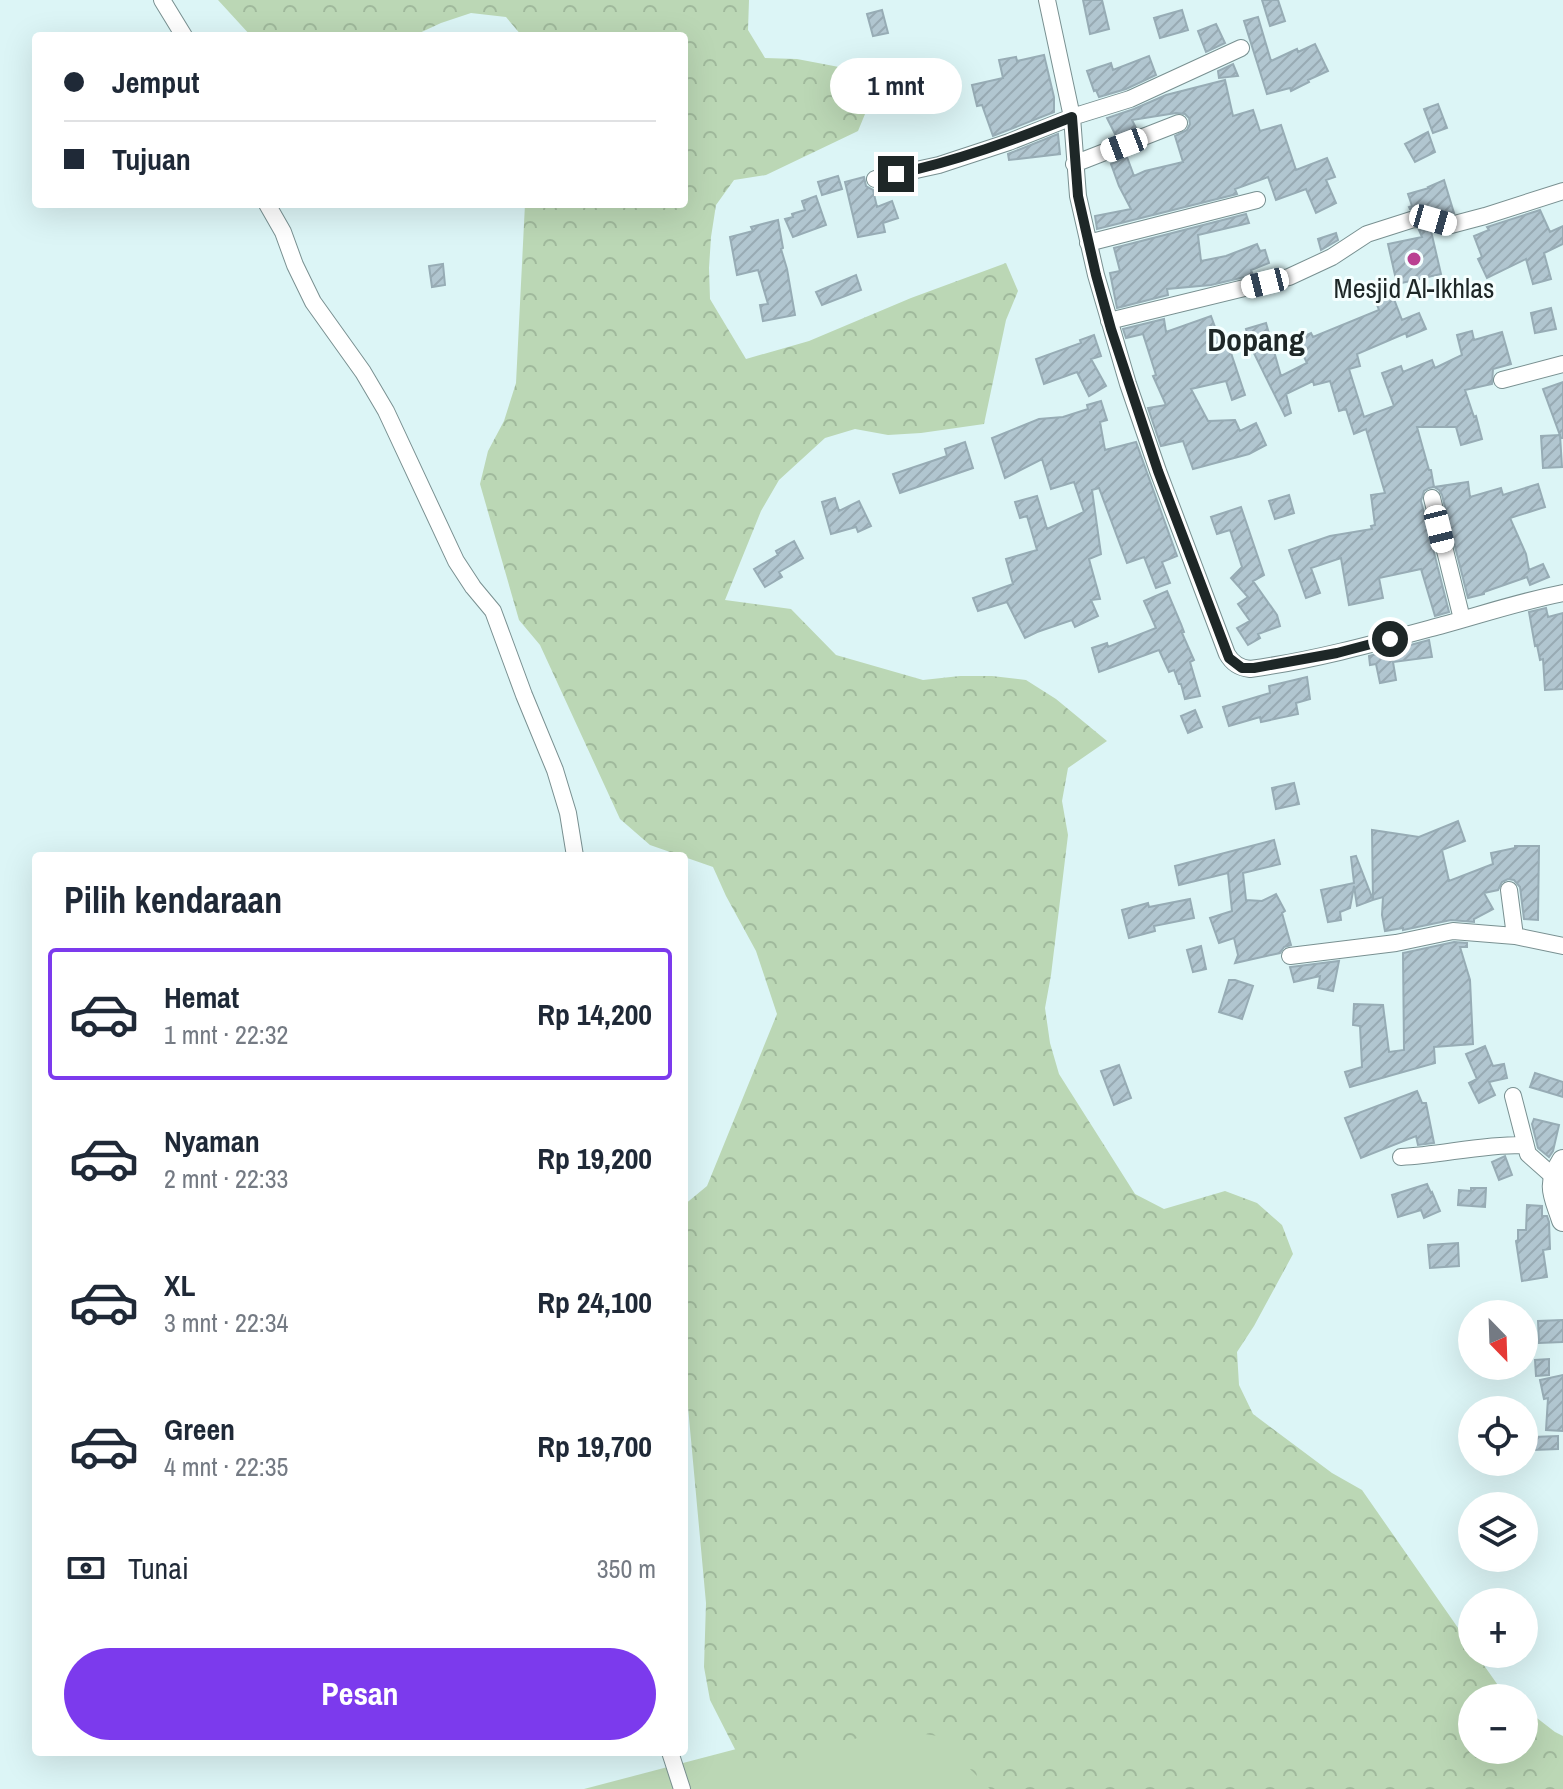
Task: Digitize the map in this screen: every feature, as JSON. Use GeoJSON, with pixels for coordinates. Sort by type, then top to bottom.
{"type":"FeatureCollection","features":[{"type":"Feature","properties":{"kind":"street"},"geometry":{"type":"LineString","coordinates":[[162,0],[182,32]]}},
{"type":"Feature","properties":{"kind":"street"},"geometry":{"type":"LineString","coordinates":[[1047,0],[1072,117],[1078,196],[1109,321],[1158,471],[1227,654],[1235,664],[1242,668],[1254,668],[1337,653],[1563,593]]}},
{"type":"Feature","properties":{"kind":"street"},"geometry":{"type":"LineString","coordinates":[[875,179],[939,165],[1130,99],[1241,48]]}},
{"type":"Feature","properties":{"kind":"street"},"geometry":{"type":"LineString","coordinates":[[1074,164],[1179,123]]}},
{"type":"Feature","properties":{"kind":"street"},"geometry":{"type":"LineString","coordinates":[[1109,321],[1289,277],[1332,257],[1367,234],[1414,219],[1451,225],[1563,191]]}},
{"type":"Feature","properties":{"kind":"street"},"geometry":{"type":"LineString","coordinates":[[1088,243],[1257,200]]}},
{"type":"Feature","properties":{"kind":"street"},"geometry":{"type":"LineString","coordinates":[[269,208],[283,232],[308,293],[375,391],[464,574],[493,611],[555,770],[568,813],[574,852]]}},
{"type":"Feature","properties":{"kind":"street"},"geometry":{"type":"LineString","coordinates":[[1502,380],[1563,364]]}},
{"type":"Feature","properties":{"kind":"street"},"geometry":{"type":"LineString","coordinates":[[1432,498],[1462,619]]}},
{"type":"Feature","properties":{"kind":"street"},"geometry":{"type":"LineString","coordinates":[[1509,890],[1515,936]]}},
{"type":"Feature","properties":{"kind":"street"},"geometry":{"type":"LineString","coordinates":[[1290,956],[1396,943],[1453,931],[1515,936],[1563,946]]}},
{"type":"Feature","properties":{"kind":"street"},"geometry":{"type":"LineString","coordinates":[[1513,1096],[1528,1154],[1559,1169],[1553,1192],[1563,1220]]}},
{"type":"Feature","properties":{"kind":"street"},"geometry":{"type":"LineString","coordinates":[[1401,1157],[1525,1145]]}},
{"type":"Feature","properties":{"kind":"street"},"geometry":{"type":"LineString","coordinates":[[671,1756],[682,1789]]}},
{"type":"Feature","properties":{"kind":"green space"},"geometry":{"type":"Polygon","coordinates":[[[218,0],[749,0],[748,30],[765,58],[797,59],[860,71],[870,102],[858,131],[766,175],[734,180],[716,205],[709,268],[710,299],[746,359],[809,341],[911,298],[1006,263],[1018,291],[1006,320],[984,424],[888,435],[855,429],[825,438],[779,480],[761,511],[725,600],[791,609],[836,655],[923,680],[992,676],[1026,680],[1056,699],[1107,741],[1068,768],[1062,801],[1068,835],[1045,1008],[1059,1074],[1135,1194],[1164,1209],[1225,1191],[1257,1203],[1282,1225],[1293,1254],[1237,1352],[1239,1385],[1253,1414],[1332,1473],[1362,1490],[1458,1628],[1458,1668],[1486,1668],[1497,1684],[1458,1684],[1458,1764],[1538,1764],[1538,1719],[1563,1736],[1563,1789],[990,1789],[944,1737],[899,1730],[867,1734],[805,1759],[774,1765],[741,1761],[710,1700],[704,1667],[706,1603],[688,1407],[688,1202],[707,1186],[777,1014],[756,951],[713,867],[688,858],[688,852],[670,852],[650,845],[620,819],[540,645],[519,620],[480,484],[488,451],[504,421],[516,383],[525,208],[688,208],[688,32],[519,32],[506,17],[471,13],[422,32],[247,32],[218,0]]]}},
{"type":"Feature","properties":{"kind":"green space"},"geometry":{"type":"Polygon","coordinates":[[[934,1697],[1017,1789],[584,1789],[934,1697]]]}},
{"type":"Feature","properties":{"kind":"building"},"geometry":{"type":"Polygon","coordinates":[[[1083,0],[1102,0],[1109,29],[1090,34],[1083,0]]]}},
{"type":"Feature","properties":{"kind":"building"},"geometry":{"type":"Polygon","coordinates":[[[1262,0],[1278,0],[1285,21],[1270,26],[1262,0]]]}},
{"type":"Feature","properties":{"kind":"building"},"geometry":{"type":"Polygon","coordinates":[[[882,10],[888,33],[873,36],[867,14],[882,10]]]}},
{"type":"Feature","properties":{"kind":"building"},"geometry":{"type":"Polygon","coordinates":[[[1182,10],[1188,30],[1160,38],[1154,18],[1182,10]]]}},
{"type":"Feature","properties":{"kind":"building"},"geometry":{"type":"Polygon","coordinates":[[[1258,17],[1271,61],[1315,44],[1328,71],[1291,91],[1290,88],[1267,94],[1244,21],[1258,17]]]}},
{"type":"Feature","properties":{"kind":"building"},"geometry":{"type":"Polygon","coordinates":[[[1216,24],[1225,43],[1206,52],[1198,31],[1216,24]]]}},
{"type":"Feature","properties":{"kind":"building"},"geometry":{"type":"Polygon","coordinates":[[[1044,55],[1054,97],[1054,112],[993,136],[982,105],[977,106],[972,85],[1003,78],[999,60],[1016,57],[1017,61],[1044,55]]]}},
{"type":"Feature","properties":{"kind":"building"},"geometry":{"type":"Polygon","coordinates":[[[1149,56],[1156,75],[1099,97],[1094,91],[1087,71],[1111,63],[1113,70],[1149,56]]]}},
{"type":"Feature","properties":{"kind":"building"},"geometry":{"type":"Polygon","coordinates":[[[1233,64],[1238,76],[1219,78],[1218,71],[1233,64]]]}},
{"type":"Feature","properties":{"kind":"building"},"geometry":{"type":"Polygon","coordinates":[[[1225,80],[1233,116],[1253,110],[1260,131],[1281,125],[1296,170],[1327,158],[1335,177],[1326,180],[1336,203],[1316,213],[1306,189],[1276,200],[1268,177],[1235,189],[1237,194],[1097,229],[1095,216],[1131,209],[1111,164],[1127,157],[1134,176],[1183,162],[1175,136],[1187,130],[1190,124],[1185,114],[1176,113],[1132,120],[1136,128],[1116,136],[1107,118],[1166,95],[1225,80]]]}},
{"type":"Feature","properties":{"kind":"building"},"geometry":{"type":"Polygon","coordinates":[[[1438,104],[1447,128],[1433,133],[1424,109],[1438,104]]]}},
{"type":"Feature","properties":{"kind":"building"},"geometry":{"type":"Polygon","coordinates":[[[1428,132],[1435,152],[1415,162],[1405,144],[1428,132]]]}},
{"type":"Feature","properties":{"kind":"building"},"geometry":{"type":"Polygon","coordinates":[[[1058,134],[1060,154],[1009,160],[1008,154],[1058,134]]]}},
{"type":"Feature","properties":{"kind":"building"},"geometry":{"type":"Polygon","coordinates":[[[838,176],[842,189],[822,195],[818,182],[838,176]]]}},
{"type":"Feature","properties":{"kind":"building"},"geometry":{"type":"Polygon","coordinates":[[[864,177],[866,186],[873,190],[877,207],[892,201],[898,218],[883,223],[885,232],[858,237],[845,182],[864,177]]]}},
{"type":"Feature","properties":{"kind":"building"},"geometry":{"type":"Polygon","coordinates":[[[1444,180],[1454,213],[1410,209],[1408,194],[1444,180]]]}},
{"type":"Feature","properties":{"kind":"building"},"geometry":{"type":"Polygon","coordinates":[[[816,196],[826,225],[793,237],[785,219],[805,210],[802,201],[816,196]]]}},
{"type":"Feature","properties":{"kind":"building"},"geometry":{"type":"Polygon","coordinates":[[[1540,210],[1550,232],[1563,226],[1563,244],[1544,253],[1551,279],[1533,284],[1526,259],[1487,278],[1478,259],[1482,257],[1474,236],[1489,230],[1487,227],[1540,210]]]}},
{"type":"Feature","properties":{"kind":"building"},"geometry":{"type":"Polygon","coordinates":[[[1246,214],[1249,223],[1198,235],[1201,261],[1226,256],[1257,244],[1260,251],[1265,250],[1269,263],[1251,270],[1253,275],[1211,285],[1167,289],[1168,295],[1117,308],[1110,273],[1120,271],[1114,248],[1246,214]]]}},
{"type":"Feature","properties":{"kind":"building"},"geometry":{"type":"Polygon","coordinates":[[[778,220],[795,315],[763,321],[760,305],[768,304],[758,270],[737,275],[730,237],[753,231],[751,227],[778,220]]]}},
{"type":"Feature","properties":{"kind":"building","name":"Mesjid Al-Ikhlas"},"geometry":{"type":"Polygon","coordinates":[[[1419,230],[1431,231],[1441,274],[1397,284],[1388,244],[1422,237],[1419,230]]]}},
{"type":"Feature","properties":{"kind":"building"},"geometry":{"type":"Polygon","coordinates":[[[1336,233],[1338,240],[1321,250],[1318,239],[1336,233]]]}},
{"type":"Feature","properties":{"kind":"building"},"geometry":{"type":"Polygon","coordinates":[[[443,264],[445,285],[432,287],[429,266],[443,264]]]}},
{"type":"Feature","properties":{"kind":"building"},"geometry":{"type":"Polygon","coordinates":[[[856,275],[861,290],[822,305],[816,292],[856,275]]]}},
{"type":"Feature","properties":{"kind":"building"},"geometry":{"type":"Polygon","coordinates":[[[1389,286],[1402,320],[1419,313],[1426,329],[1407,337],[1406,333],[1357,354],[1360,366],[1349,369],[1364,417],[1394,406],[1382,373],[1401,366],[1403,372],[1432,360],[1435,368],[1462,355],[1457,335],[1472,331],[1474,340],[1502,332],[1511,364],[1493,369],[1492,384],[1465,390],[1482,439],[1461,445],[1456,427],[1417,427],[1434,487],[1424,491],[1421,501],[1449,612],[1435,616],[1421,569],[1379,578],[1383,598],[1349,605],[1341,558],[1311,568],[1320,593],[1306,598],[1289,550],[1330,536],[1372,529],[1371,526],[1375,525],[1371,495],[1385,493],[1366,429],[1354,434],[1346,409],[1339,411],[1330,381],[1314,385],[1313,381],[1286,394],[1291,413],[1285,416],[1246,337],[1246,329],[1266,323],[1281,376],[1307,363],[1296,340],[1311,333],[1313,337],[1379,310],[1372,292],[1389,286]]]}},
{"type":"Feature","properties":{"kind":"building"},"geometry":{"type":"Polygon","coordinates":[[[1551,308],[1556,329],[1535,333],[1531,313],[1551,308]]]}},
{"type":"Feature","properties":{"kind":"building"},"geometry":{"type":"Polygon","coordinates":[[[1211,316],[1222,346],[1228,344],[1245,395],[1232,400],[1226,381],[1191,389],[1208,421],[1235,420],[1240,431],[1256,423],[1266,445],[1249,454],[1193,469],[1183,441],[1161,446],[1148,408],[1166,405],[1153,376],[1156,375],[1143,334],[1126,338],[1123,329],[1164,319],[1166,332],[1211,316]]]}},
{"type":"Feature","properties":{"kind":"building"},"geometry":{"type":"Polygon","coordinates":[[[1094,335],[1101,356],[1091,359],[1106,386],[1089,396],[1077,372],[1044,384],[1036,359],[1081,343],[1080,340],[1094,335]]]}},
{"type":"Feature","properties":{"kind":"building"},"geometry":{"type":"Polygon","coordinates":[[[1563,382],[1563,438],[1561,438],[1543,389],[1563,382]]]}},
{"type":"Feature","properties":{"kind":"building"},"geometry":{"type":"Polygon","coordinates":[[[1101,401],[1107,420],[1100,422],[1105,450],[1136,442],[1177,556],[1162,562],[1170,583],[1156,588],[1144,557],[1127,563],[1099,488],[1092,490],[1101,554],[1089,559],[1100,599],[1091,600],[1098,616],[1075,627],[1072,620],[1025,638],[1007,602],[978,611],[973,598],[1013,584],[1006,559],[1037,550],[1027,516],[1020,518],[1015,502],[1037,496],[1047,529],[1084,512],[1074,482],[1051,489],[1042,459],[1005,478],[992,438],[1039,419],[1063,417],[1088,409],[1087,405],[1101,401]]]}},
{"type":"Feature","properties":{"kind":"building"},"geometry":{"type":"Polygon","coordinates":[[[1560,435],[1562,467],[1543,468],[1541,436],[1560,435]]]}},
{"type":"Feature","properties":{"kind":"building"},"geometry":{"type":"Polygon","coordinates":[[[965,442],[973,468],[900,493],[893,474],[947,456],[945,449],[965,442]]]}},
{"type":"Feature","properties":{"kind":"building"},"geometry":{"type":"Polygon","coordinates":[[[1468,482],[1470,497],[1501,488],[1503,495],[1538,484],[1545,507],[1510,518],[1526,554],[1529,570],[1543,564],[1549,577],[1530,585],[1527,577],[1468,598],[1442,495],[1434,487],[1468,482]]]}},
{"type":"Feature","properties":{"kind":"building"},"geometry":{"type":"Polygon","coordinates":[[[1289,495],[1294,513],[1275,519],[1269,501],[1289,495]]]}},
{"type":"Feature","properties":{"kind":"building"},"geometry":{"type":"Polygon","coordinates":[[[835,498],[839,511],[859,501],[871,526],[858,532],[856,527],[831,534],[822,502],[835,498]]]}},
{"type":"Feature","properties":{"kind":"building"},"geometry":{"type":"Polygon","coordinates":[[[1241,507],[1264,575],[1253,581],[1277,615],[1280,626],[1258,634],[1260,638],[1248,645],[1237,628],[1250,621],[1238,604],[1248,597],[1231,578],[1242,567],[1230,530],[1217,534],[1211,517],[1241,507]]]}},
{"type":"Feature","properties":{"kind":"building"},"geometry":{"type":"Polygon","coordinates":[[[794,541],[803,558],[779,572],[782,577],[765,587],[754,569],[794,541]]]}},
{"type":"Feature","properties":{"kind":"building"},"geometry":{"type":"Polygon","coordinates":[[[1167,591],[1194,660],[1190,662],[1200,696],[1185,699],[1174,670],[1169,672],[1159,650],[1099,672],[1092,648],[1107,643],[1108,647],[1156,628],[1144,601],[1167,591]]]}},
{"type":"Feature","properties":{"kind":"building"},"geometry":{"type":"Polygon","coordinates":[[[1546,608],[1548,617],[1563,613],[1563,689],[1545,690],[1543,659],[1540,660],[1535,646],[1529,612],[1546,608]]]}},
{"type":"Feature","properties":{"kind":"building"},"geometry":{"type":"Polygon","coordinates":[[[1429,640],[1432,657],[1393,662],[1396,680],[1380,683],[1376,664],[1370,665],[1369,656],[1429,640]]]}},
{"type":"Feature","properties":{"kind":"building"},"geometry":{"type":"Polygon","coordinates":[[[1307,677],[1310,699],[1296,703],[1298,714],[1261,722],[1260,717],[1229,726],[1223,707],[1270,693],[1269,686],[1307,677]]]}},
{"type":"Feature","properties":{"kind":"building"},"geometry":{"type":"Polygon","coordinates":[[[1195,710],[1202,727],[1188,733],[1181,716],[1195,710]]]}},
{"type":"Feature","properties":{"kind":"building"},"geometry":{"type":"Polygon","coordinates":[[[1294,783],[1299,804],[1276,809],[1272,788],[1294,783]]]}},
{"type":"Feature","properties":{"kind":"building"},"geometry":{"type":"Polygon","coordinates":[[[1458,821],[1465,841],[1442,850],[1449,881],[1493,864],[1491,853],[1515,846],[1539,846],[1538,920],[1524,919],[1520,887],[1514,880],[1508,879],[1502,882],[1498,890],[1484,893],[1493,909],[1474,919],[1474,922],[1451,920],[1385,931],[1383,897],[1373,900],[1372,830],[1419,837],[1458,821]]]}},
{"type":"Feature","properties":{"kind":"building"},"geometry":{"type":"Polygon","coordinates":[[[1274,840],[1280,864],[1243,873],[1246,900],[1262,901],[1276,894],[1285,911],[1282,913],[1291,945],[1284,947],[1280,953],[1235,963],[1238,955],[1234,938],[1219,943],[1210,918],[1232,911],[1228,873],[1179,885],[1175,866],[1274,840]]]}},
{"type":"Feature","properties":{"kind":"building"},"geometry":{"type":"Polygon","coordinates":[[[1356,856],[1373,900],[1357,906],[1354,886],[1350,908],[1340,912],[1341,920],[1328,922],[1321,890],[1354,883],[1351,857],[1356,856]]]}},
{"type":"Feature","properties":{"kind":"building"},"geometry":{"type":"Polygon","coordinates":[[[1190,899],[1194,918],[1154,926],[1155,931],[1129,938],[1122,910],[1148,903],[1149,907],[1190,899]]]}},
{"type":"Feature","properties":{"kind":"building"},"geometry":{"type":"Polygon","coordinates":[[[1454,942],[1467,943],[1467,947],[1460,947],[1470,980],[1473,1044],[1434,1047],[1435,1063],[1350,1087],[1345,1072],[1362,1067],[1360,1026],[1353,1025],[1354,1004],[1383,1005],[1389,1052],[1404,1050],[1403,953],[1454,942]]]}},
{"type":"Feature","properties":{"kind":"building"},"geometry":{"type":"Polygon","coordinates":[[[1201,946],[1206,969],[1193,972],[1187,950],[1201,946]]]}},
{"type":"Feature","properties":{"kind":"building"},"geometry":{"type":"Polygon","coordinates":[[[1339,961],[1333,991],[1318,988],[1320,976],[1294,982],[1290,967],[1339,961]]]}},
{"type":"Feature","properties":{"kind":"building"},"geometry":{"type":"Polygon","coordinates":[[[1229,980],[1253,986],[1242,1019],[1219,1012],[1229,980]]]}},
{"type":"Feature","properties":{"kind":"building"},"geometry":{"type":"Polygon","coordinates":[[[1485,1046],[1493,1066],[1504,1064],[1507,1078],[1489,1082],[1495,1095],[1479,1103],[1469,1083],[1477,1079],[1466,1054],[1485,1046]]]}},
{"type":"Feature","properties":{"kind":"building"},"geometry":{"type":"Polygon","coordinates":[[[1119,1065],[1131,1098],[1114,1105],[1101,1071],[1119,1065]]]}},
{"type":"Feature","properties":{"kind":"building"},"geometry":{"type":"Polygon","coordinates":[[[1535,1073],[1563,1082],[1563,1097],[1530,1087],[1535,1073]]]}},
{"type":"Feature","properties":{"kind":"building"},"geometry":{"type":"Polygon","coordinates":[[[1417,1091],[1422,1103],[1426,1103],[1434,1143],[1418,1145],[1416,1136],[1361,1158],[1345,1118],[1417,1091]]]}},
{"type":"Feature","properties":{"kind":"building"},"geometry":{"type":"Polygon","coordinates":[[[1534,1119],[1559,1125],[1549,1157],[1538,1148],[1532,1124],[1534,1119]]]}},
{"type":"Feature","properties":{"kind":"building"},"geometry":{"type":"Polygon","coordinates":[[[1505,1156],[1512,1175],[1499,1180],[1492,1162],[1505,1156]]]}},
{"type":"Feature","properties":{"kind":"building"},"geometry":{"type":"Polygon","coordinates":[[[1427,1184],[1440,1211],[1424,1218],[1421,1210],[1398,1217],[1392,1195],[1427,1184]]]}},
{"type":"Feature","properties":{"kind":"building"},"geometry":{"type":"Polygon","coordinates":[[[1471,1188],[1486,1188],[1485,1207],[1458,1205],[1459,1190],[1471,1191],[1471,1188]]]}},
{"type":"Feature","properties":{"kind":"building"},"geometry":{"type":"Polygon","coordinates":[[[1527,1205],[1542,1206],[1542,1216],[1547,1216],[1549,1222],[1550,1249],[1543,1250],[1547,1277],[1522,1281],[1516,1241],[1518,1230],[1526,1230],[1527,1205]]]}},
{"type":"Feature","properties":{"kind":"building"},"geometry":{"type":"Polygon","coordinates":[[[1458,1243],[1459,1266],[1430,1268],[1428,1245],[1458,1243]]]}},
{"type":"Feature","properties":{"kind":"building"},"geometry":{"type":"Polygon","coordinates":[[[1563,1320],[1563,1342],[1539,1343],[1538,1321],[1563,1320]]]}},
{"type":"Feature","properties":{"kind":"building"},"geometry":{"type":"Polygon","coordinates":[[[1549,1359],[1549,1375],[1538,1376],[1538,1360],[1549,1359]]]}},
{"type":"Feature","properties":{"kind":"building"},"geometry":{"type":"Polygon","coordinates":[[[1563,1375],[1563,1431],[1546,1430],[1548,1398],[1544,1399],[1540,1380],[1563,1375]]]}},
{"type":"Feature","properties":{"kind":"building"},"geometry":{"type":"Polygon","coordinates":[[[1558,1436],[1558,1449],[1538,1450],[1538,1437],[1558,1436]]]}},
{"type":"Feature","properties":{"kind":"place","name":"Mesjid Al-Ikhlas"},"geometry":{"type":"Point","coordinates":[1414,259]}},
{"type":"Feature","properties":{"kind":"district","name":"Dopang"},"geometry":{"type":"Point","coordinates":[1256,339]}},
{"type":"Feature","properties":{"kind":"route"},"geometry":{"type":"LineString","coordinates":[[896,174],[939,165],[1072,117],[1074,164],[1082,220],[1111,329],[1158,471],[1229,658],[1246,669],[1337,653],[1390,639]]}}]}
